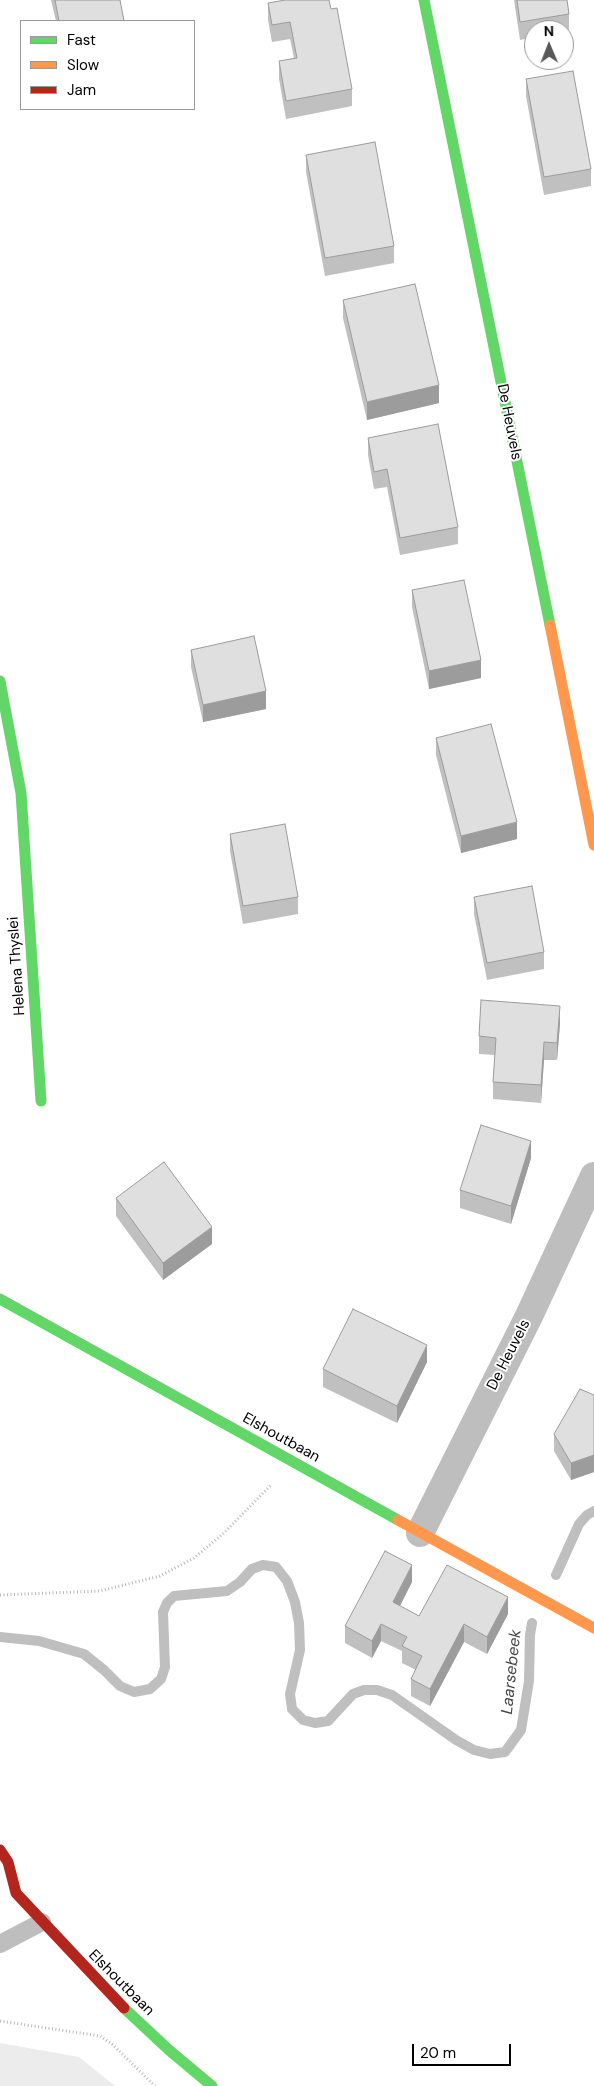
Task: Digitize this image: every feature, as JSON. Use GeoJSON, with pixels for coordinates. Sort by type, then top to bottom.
{"type":"FeatureCollection","features":[{"type":"Feature","properties":{"kind":"street","name":"De Heuvels"},"geometry":{"type":"LineString","coordinates":[[424,0],[594,845]]}},
{"type":"Feature","properties":{"kind":"street","name":"Helena Thyslei"},"geometry":{"type":"LineString","coordinates":[[0,681],[21,793],[41,1101]]}},
{"type":"Feature","properties":{"kind":"street","name":"De Heuvels"},"geometry":{"type":"LineString","coordinates":[[420,1533],[529,1316],[594,1176]]}},
{"type":"Feature","properties":{"kind":"street","name":"Elshoutbaan"},"geometry":{"type":"LineString","coordinates":[[0,1299],[594,1628]]}},
{"type":"Feature","properties":{"kind":"street","name":"Elshoutbaan"},"geometry":{"type":"LineString","coordinates":[[0,1850],[8,1862],[5,1892],[42,1922],[112,1997],[168,2050],[212,2086]]}},
{"type":"Feature","properties":{"kind":"lane"},"geometry":{"type":"LineString","coordinates":[[0,1944],[42,1922]]}},
{"type":"Feature","properties":{"kind":"path"},"geometry":{"type":"LineString","coordinates":[[0,1595],[100,1591],[160,1576],[194,1558],[224,1533],[294,1462]]}},
{"type":"Feature","properties":{"kind":"path"},"geometry":{"type":"LineString","coordinates":[[0,2020],[100,2036],[112,2044],[155,2086]]}},
{"type":"Feature","properties":{"kind":"shaded area"},"geometry":{"type":"Polygon","coordinates":[[[0,2043],[79,2057],[115,2086],[0,2086],[0,2043]]]}},
{"type":"Feature","properties":{"kind":"building"},"geometry":{"type":"Polygon","coordinates":[[[55,0],[120,0],[124,20],[59,20],[55,0]]]}},
{"type":"Feature","properties":{"kind":"building"},"geometry":{"type":"Polygon","coordinates":[[[285,0],[329,0],[331,9],[337,8],[352,89],[286,101],[279,61],[297,58],[290,22],[272,25],[268,3],[285,0]]]}},
{"type":"Feature","properties":{"kind":"building"},"geometry":{"type":"Polygon","coordinates":[[[517,0],[567,0],[569,14],[520,22],[517,0]]]}},
{"type":"Feature","properties":{"kind":"building"},"geometry":{"type":"Polygon","coordinates":[[[573,71],[591,169],[544,177],[526,79],[573,71]]]}},
{"type":"Feature","properties":{"kind":"building"},"geometry":{"type":"Polygon","coordinates":[[[375,142],[394,246],[325,258],[306,155],[375,142]]]}},
{"type":"Feature","properties":{"kind":"building"},"geometry":{"type":"Polygon","coordinates":[[[415,284],[439,385],[367,402],[343,300],[415,284]]]}},
{"type":"Feature","properties":{"kind":"building"},"geometry":{"type":"Polygon","coordinates":[[[438,424],[458,527],[400,538],[387,469],[374,472],[368,438],[438,424]]]}},
{"type":"Feature","properties":{"kind":"building"},"geometry":{"type":"Polygon","coordinates":[[[464,580],[481,660],[429,671],[412,590],[464,580]]]}},
{"type":"Feature","properties":{"kind":"building"},"geometry":{"type":"Polygon","coordinates":[[[254,636],[266,691],[203,705],[191,650],[254,636]]]}},
{"type":"Feature","properties":{"kind":"building"},"geometry":{"type":"Polygon","coordinates":[[[491,724],[517,822],[461,836],[436,738],[491,724]]]}},
{"type":"Feature","properties":{"kind":"building"},"geometry":{"type":"Polygon","coordinates":[[[285,824],[298,897],[243,906],[230,834],[285,824]]]}},
{"type":"Feature","properties":{"kind":"building"},"geometry":{"type":"Polygon","coordinates":[[[532,886],[544,952],[487,963],[474,897],[532,886]]]}},
{"type":"Feature","properties":{"kind":"building"},"geometry":{"type":"Polygon","coordinates":[[[481,1000],[560,1006],[557,1043],[544,1042],[541,1085],[493,1082],[496,1038],[479,1036],[481,1000]]]}},
{"type":"Feature","properties":{"kind":"building"},"geometry":{"type":"Polygon","coordinates":[[[481,1125],[531,1141],[511,1206],[460,1190],[481,1125]]]}},
{"type":"Feature","properties":{"kind":"building"},"geometry":{"type":"Polygon","coordinates":[[[164,1162],[212,1227],[163,1263],[116,1198],[164,1162]]]}},
{"type":"Feature","properties":{"kind":"building"},"geometry":{"type":"Polygon","coordinates":[[[353,1309],[427,1345],[397,1406],[323,1369],[353,1309]]]}},
{"type":"Feature","properties":{"kind":"building"},"geometry":{"type":"Polygon","coordinates":[[[580,1389],[594,1395],[594,1455],[571,1463],[554,1434],[580,1389]]]}},
{"type":"Feature","properties":{"kind":"building"},"geometry":{"type":"Polygon","coordinates":[[[385,1551],[412,1565],[393,1602],[419,1616],[447,1565],[508,1597],[487,1637],[464,1624],[430,1689],[411,1679],[422,1656],[402,1646],[407,1637],[381,1624],[372,1641],[345,1626],[385,1551]]]}},
{"type":"Feature","properties":{"kind":"waterway","name":"Laarsebeek"},"geometry":{"type":"LineString","coordinates":[[556,1575],[579,1524],[587,1515],[594,1511]]}},
{"type":"Feature","properties":{"kind":"waterway","name":"Laarsebeek"},"geometry":{"type":"LineString","coordinates":[[0,1637],[39,1641],[84,1654],[120,1686],[134,1692],[150,1689],[161,1679],[165,1667],[163,1612],[167,1603],[174,1596],[227,1591],[240,1582],[252,1569],[263,1565],[276,1567],[287,1581],[295,1602],[299,1623],[300,1650],[290,1694],[292,1709],[303,1720],[315,1723],[328,1721],[353,1694],[364,1690],[377,1690],[392,1695],[456,1740],[474,1750],[490,1754],[505,1752],[521,1730],[529,1681],[532,1623]]}},
{"type":"Feature","properties":{"kind":"traffic: fast"},"geometry":{"type":"LineString","coordinates":[[424,0],[550,625]]}},
{"type":"Feature","properties":{"kind":"traffic: fast"},"geometry":{"type":"LineString","coordinates":[[0,681],[21,793],[41,1101]]}},
{"type":"Feature","properties":{"kind":"traffic: fast"},"geometry":{"type":"LineString","coordinates":[[0,1299],[398,1520]]}},
{"type":"Feature","properties":{"kind":"traffic: fast"},"geometry":{"type":"LineString","coordinates":[[124,2008],[169,2050],[212,2086]]}},
{"type":"Feature","properties":{"kind":"traffic: slow"},"geometry":{"type":"LineString","coordinates":[[550,625],[594,845]]}},
{"type":"Feature","properties":{"kind":"traffic: slow"},"geometry":{"type":"LineString","coordinates":[[398,1520],[594,1628]]}},
{"type":"Feature","properties":{"kind":"traffic: jam"},"geometry":{"type":"LineString","coordinates":[[0,1850],[8,1862],[16,1893],[124,2008]]}}]}
